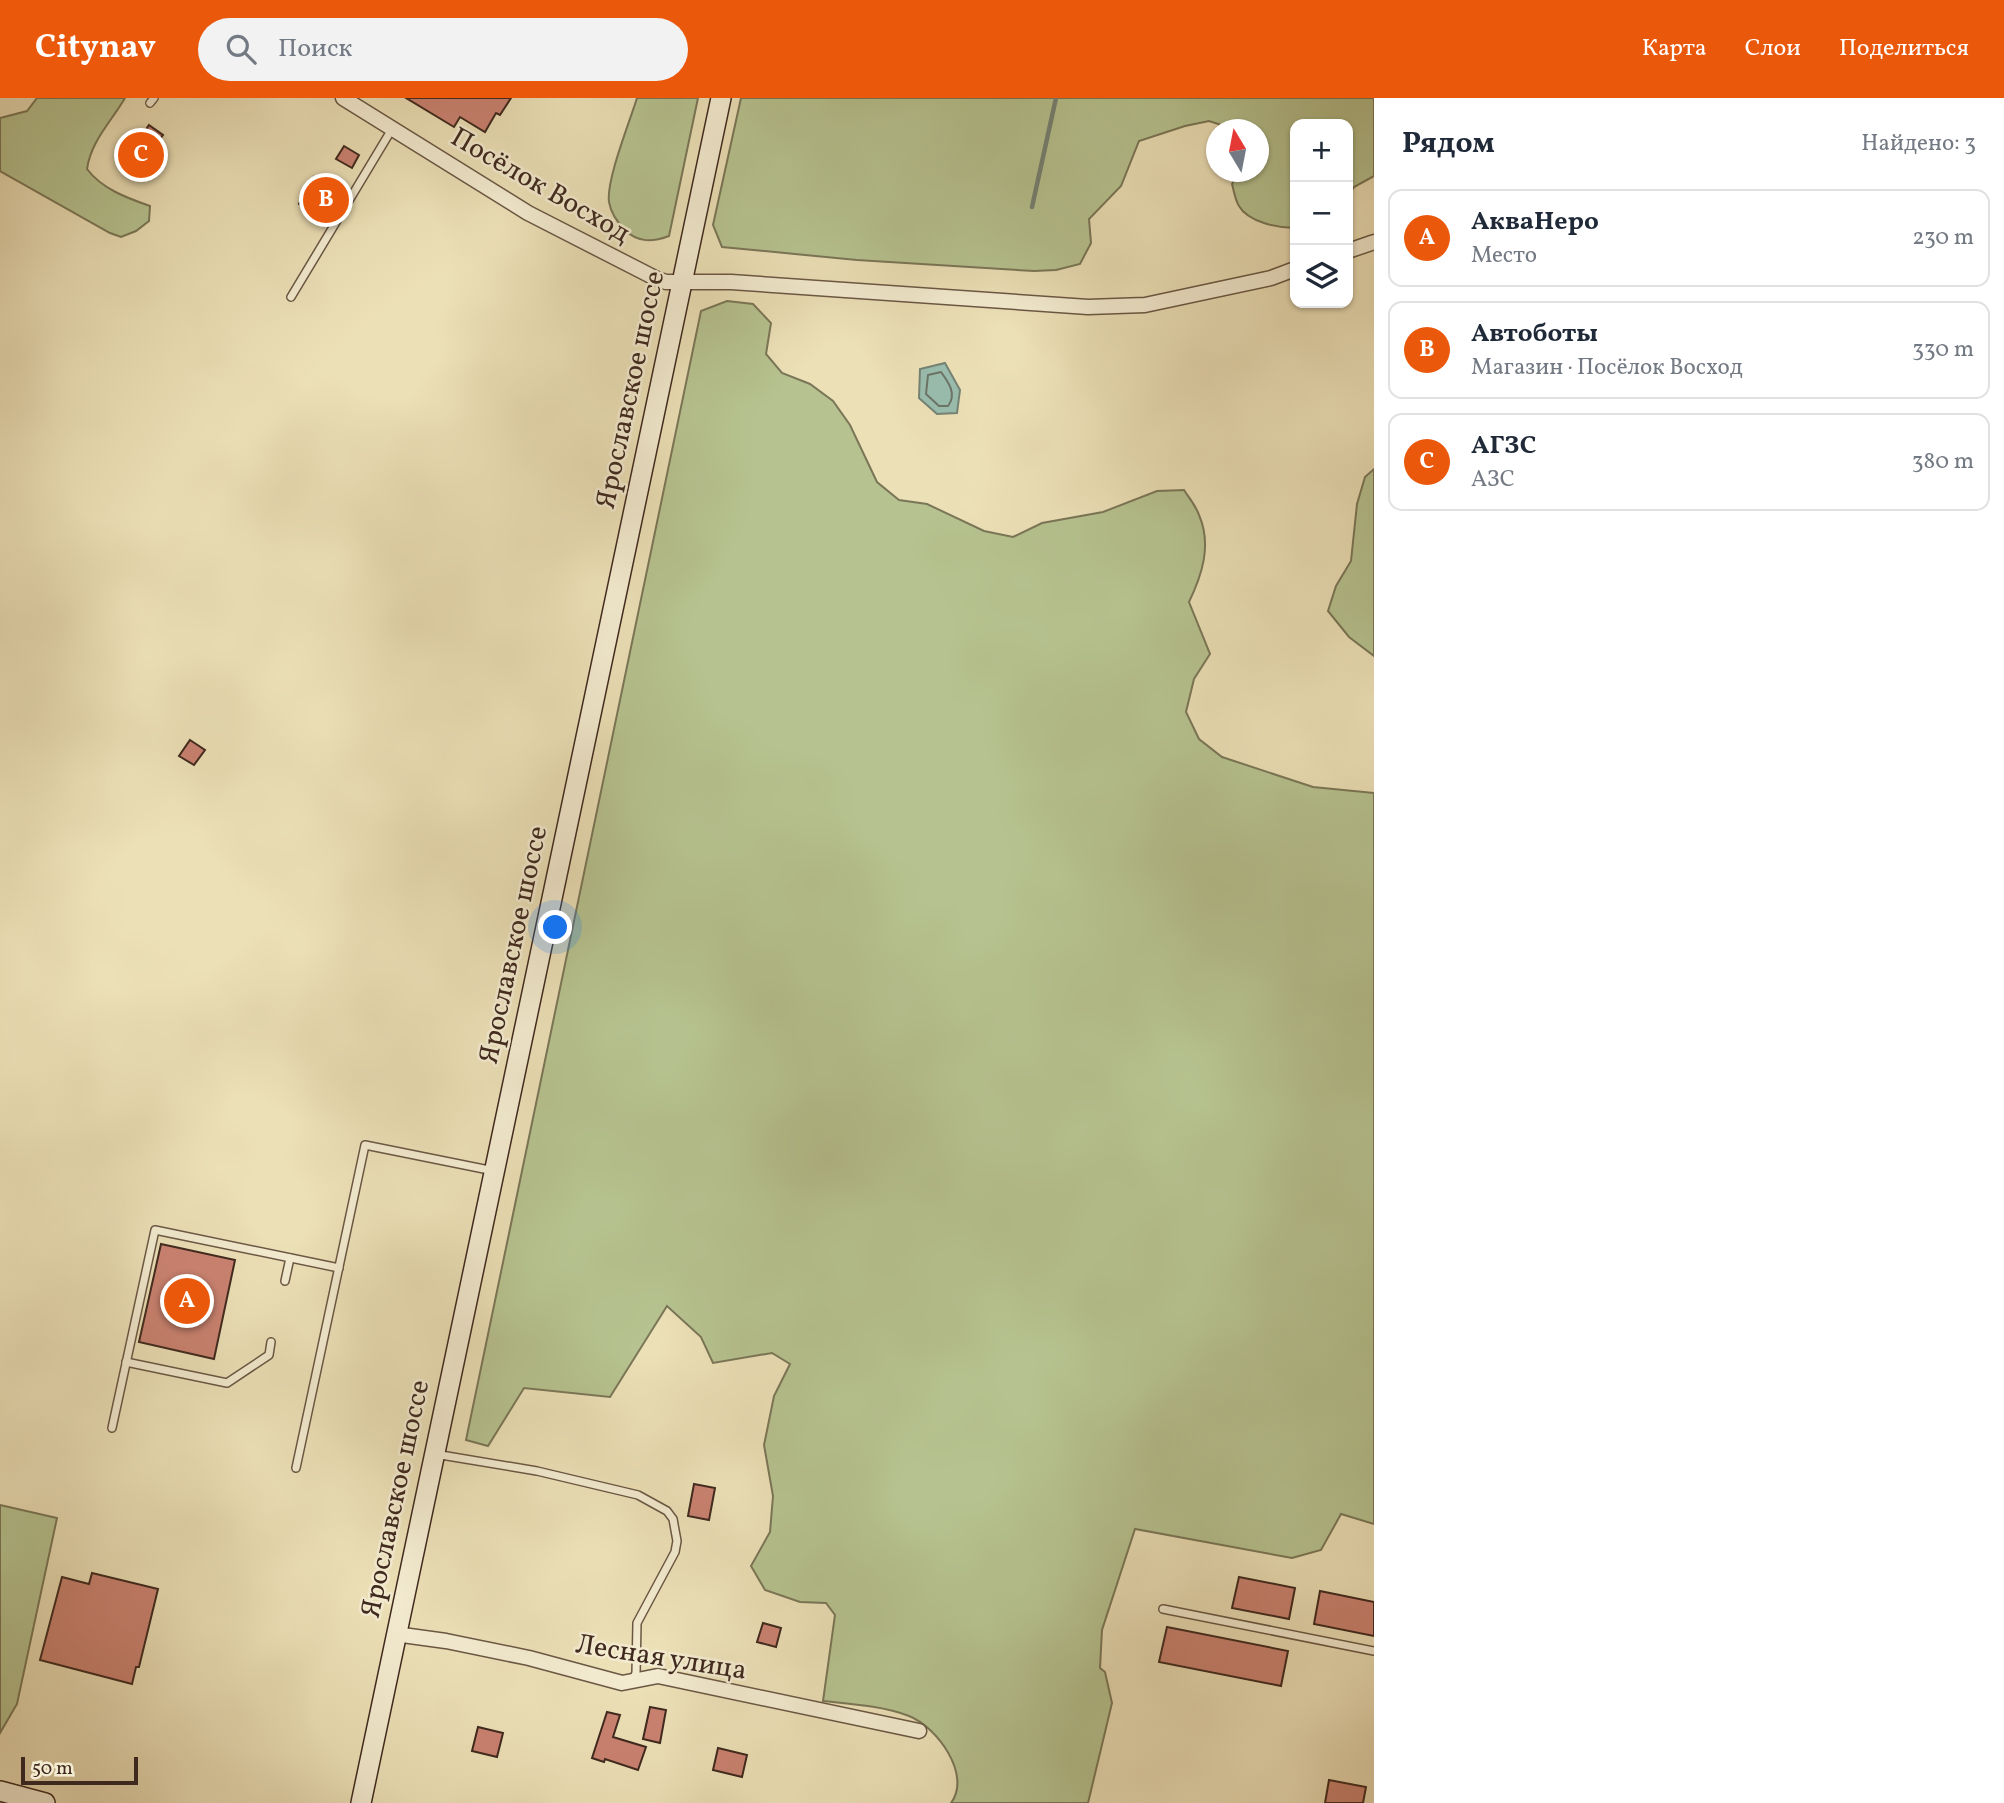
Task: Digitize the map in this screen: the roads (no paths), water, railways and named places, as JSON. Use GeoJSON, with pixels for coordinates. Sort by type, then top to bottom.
{"type":"FeatureCollection","features":[{"type":"Feature","properties":{"kind":"main road","name":"Ярославское шоссе"},"geometry":{"type":"LineString","coordinates":[[361,1803],[722,98]]}},
{"type":"Feature","properties":{"kind":"main road"},"geometry":{"type":"LineString","coordinates":[[0,1791],[45,1803]]}},
{"type":"Feature","properties":{"kind":"street","name":"Посёлок Восход"},"geometry":{"type":"LineString","coordinates":[[343,98],[528,213],[657,279],[1088,307],[1145,305],[1271,278],[1290,271]]}},
{"type":"Feature","properties":{"kind":"street"},"geometry":{"type":"LineString","coordinates":[[1353,249],[1374,242]]}},
{"type":"Feature","properties":{"kind":"street","name":"Лесная улица"},"geometry":{"type":"LineString","coordinates":[[395,1634],[446,1641],[528,1658],[622,1683],[658,1676],[919,1731]]}},
{"type":"Feature","properties":{"kind":"lane"},"geometry":{"type":"LineString","coordinates":[[291,298],[392,129]]}},
{"type":"Feature","properties":{"kind":"lane"},"geometry":{"type":"LineString","coordinates":[[296,1468],[365,1145],[494,1171]]}},
{"type":"Feature","properties":{"kind":"lane"},"geometry":{"type":"LineString","coordinates":[[112,1428],[155,1230],[338,1268]]}},
{"type":"Feature","properties":{"kind":"lane"},"geometry":{"type":"LineString","coordinates":[[285,1281],[290,1258]]}},
{"type":"Feature","properties":{"kind":"lane"},"geometry":{"type":"LineString","coordinates":[[126,1362],[228,1383],[268,1355],[271,1342]]}},
{"type":"Feature","properties":{"kind":"lane"},"geometry":{"type":"LineString","coordinates":[[435,1454],[537,1471],[638,1495],[667,1511],[677,1530],[675,1552],[637,1623],[636,1673],[632,1681]]}},
{"type":"Feature","properties":{"kind":"lane"},"geometry":{"type":"LineString","coordinates":[[1163,1609],[1374,1651]]}},
{"type":"Feature","properties":{"kind":"water"},"geometry":{"type":"Polygon","coordinates":[[[945,363],[960,390],[957,413],[937,414],[919,398],[920,369],[945,363]]]}},
{"type":"Feature","properties":{"kind":"waterway"},"geometry":{"type":"LineString","coordinates":[[1032,207],[1056,98]]}},
{"type":"Feature","properties":{"kind":"place","name":"АГЗС"},"geometry":{"type":"Point","coordinates":[141,155]}},
{"type":"Feature","properties":{"kind":"place","name":"Автоботы"},"geometry":{"type":"Point","coordinates":[326,200]}},
{"type":"Feature","properties":{"kind":"place","name":"АкваНеро"},"geometry":{"type":"Point","coordinates":[187,1301]}}]}
